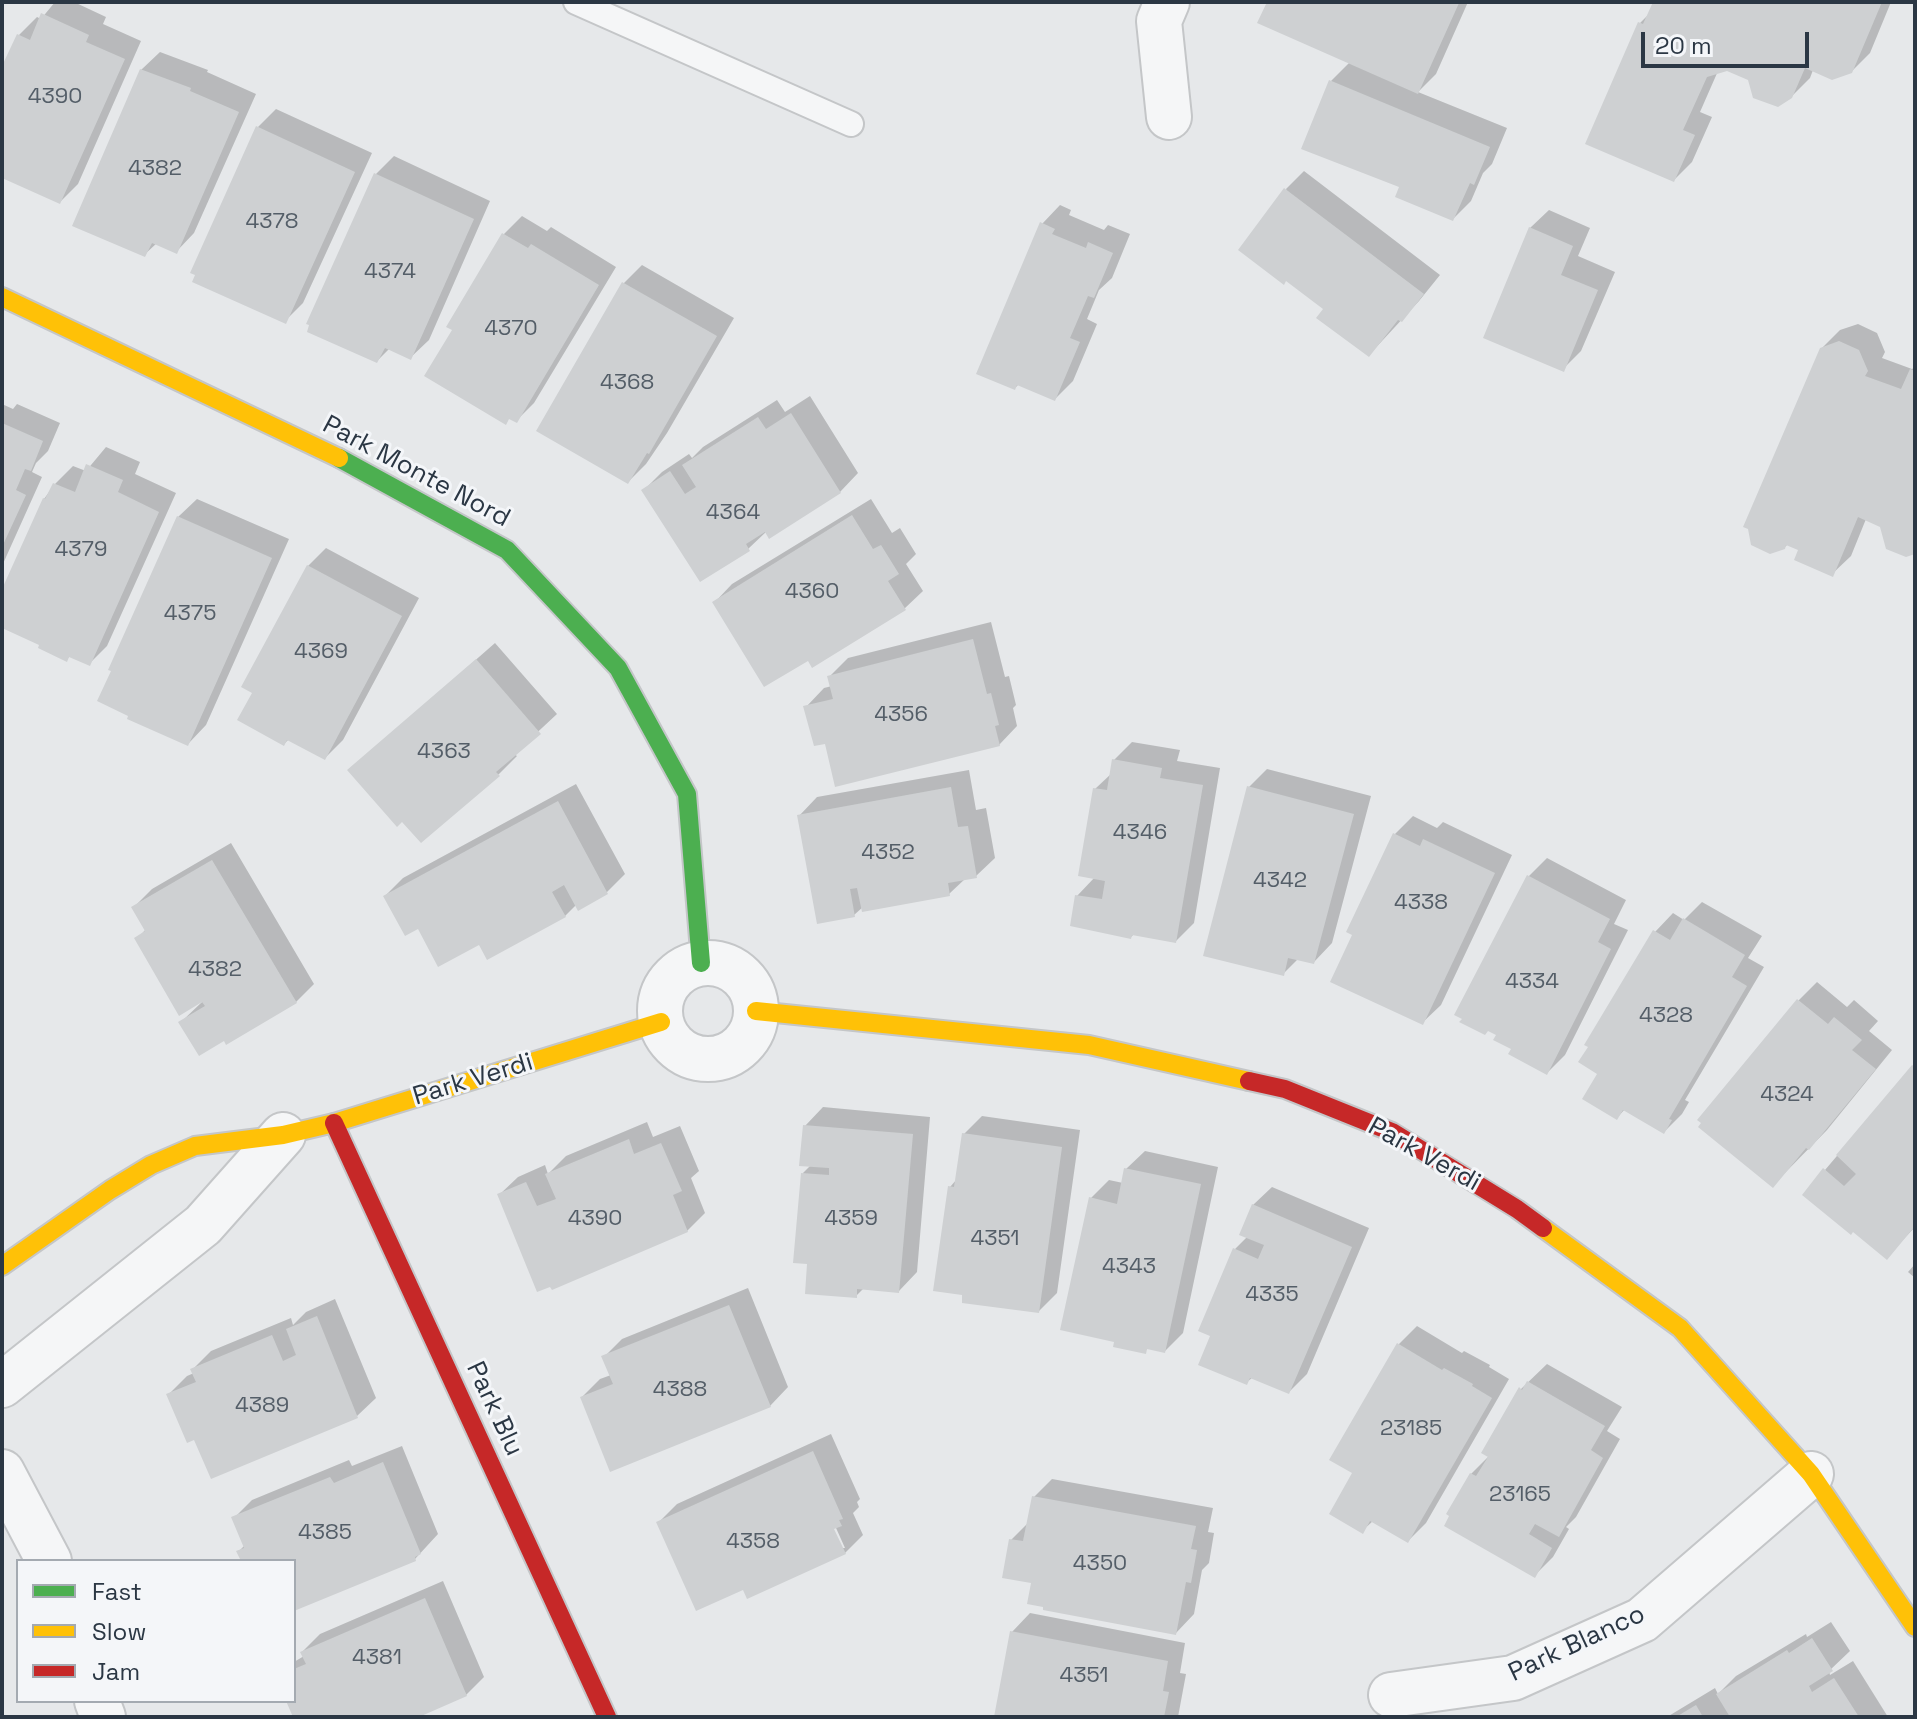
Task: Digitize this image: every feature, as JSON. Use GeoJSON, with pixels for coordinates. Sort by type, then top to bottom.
{"type":"FeatureCollection","features":[{"type":"Feature","properties":{"kind":"street"},"geometry":{"type":"LineString","coordinates":[[1167,2],[1159,21],[1169,117]]}},
{"type":"Feature","properties":{"kind":"street","name":"Park Monte Nord"},"geometry":{"type":"LineString","coordinates":[[2,297],[355,466],[507,550],[618,668],[687,794],[701,963]]}},
{"type":"Feature","properties":{"kind":"street"},"geometry":{"type":"LineString","coordinates":[[701,963],[732,969],[745,980],[753,994],[756,1011],[753,1027],[735,1051],[721,1058],[705,1059],[677,1049],[667,1037],[659,1007],[673,978],[685,968],[701,963]]}},
{"type":"Feature","properties":{"kind":"street","name":"Park Verdi"},"geometry":{"type":"LineString","coordinates":[[756,1011],[1089,1045],[1285,1089],[1392,1132],[1517,1209],[1680,1328],[1811,1474],[1915,1627]]}},
{"type":"Feature","properties":{"kind":"street","name":"Park Verdi"},"geometry":{"type":"LineString","coordinates":[[2,1266],[110,1190],[151,1165],[195,1146],[283,1135],[334,1123],[661,1022]]}},
{"type":"Feature","properties":{"kind":"street","name":"Park Blu"},"geometry":{"type":"LineString","coordinates":[[334,1123],[607,1717]]}},
{"type":"Feature","properties":{"kind":"street"},"geometry":{"type":"LineString","coordinates":[[2,1385],[203,1225],[283,1135]]}},
{"type":"Feature","properties":{"kind":"street"},"geometry":{"type":"LineString","coordinates":[[2,1472],[48,1559]]}},
{"type":"Feature","properties":{"kind":"street","name":"Park Blanco"},"geometry":{"type":"LineString","coordinates":[[1391,1695],[1513,1678],[1642,1620],[1811,1474]]}},
{"type":"Feature","properties":{"kind":"lane"},"geometry":{"type":"LineString","coordinates":[[576,2],[851,124]]}},
{"type":"Feature","properties":{"kind":"building"},"geometry":{"type":"Polygon","coordinates":[[[1267,2],[1459,3],[1418,94],[1257,23],[1267,2]]]}},
{"type":"Feature","properties":{"kind":"building"},"geometry":{"type":"Polygon","coordinates":[[[1653,2],[1882,2],[1852,73],[1832,80],[1805,68],[1792,98],[1778,107],[1753,98],[1748,80],[1727,71],[1707,77],[1683,130],[1695,135],[1674,182],[1585,144],[1638,22],[1643,24],[1653,2]]]}},
{"type":"Feature","properties":{"kind":"building"},"geometry":{"type":"Polygon","coordinates":[[[41,13],[89,35],[86,42],[125,59],[60,204],[2,178],[2,66],[17,34],[30,40],[41,13]]]}},
{"type":"Feature","properties":{"kind":"building"},"geometry":{"type":"Polygon","coordinates":[[[140,69],[191,88],[190,91],[239,112],[177,254],[152,243],[145,257],[72,226],[140,69]]]}},
{"type":"Feature","properties":{"kind":"building"},"geometry":{"type":"Polygon","coordinates":[[[1329,80],[1490,147],[1474,185],[1470,183],[1453,221],[1395,197],[1399,187],[1301,149],[1329,80]]]}},
{"type":"Feature","properties":{"kind":"building"},"geometry":{"type":"Polygon","coordinates":[[[256,126],[355,172],[286,324],[192,282],[195,275],[190,273],[256,126]]]}},
{"type":"Feature","properties":{"kind":"building"},"geometry":{"type":"Polygon","coordinates":[[[374,173],[474,219],[411,360],[385,348],[377,363],[307,332],[309,325],[306,324],[374,173]]]}},
{"type":"Feature","properties":{"kind":"building"},"geometry":{"type":"Polygon","coordinates":[[[1284,188],[1424,294],[1402,322],[1398,320],[1369,357],[1316,318],[1323,309],[1286,281],[1284,285],[1238,250],[1284,188]]]}},
{"type":"Feature","properties":{"kind":"building"},"geometry":{"type":"Polygon","coordinates":[[[1040,222],[1055,229],[1052,234],[1086,248],[1088,242],[1113,253],[1094,298],[1088,296],[1070,338],[1080,342],[1055,401],[1017,385],[1015,390],[976,374],[1040,222]]]}},
{"type":"Feature","properties":{"kind":"building"},"geometry":{"type":"Polygon","coordinates":[[[1529,227],[1573,246],[1561,275],[1598,290],[1564,372],[1483,338],[1529,227]]]}},
{"type":"Feature","properties":{"kind":"building"},"geometry":{"type":"Polygon","coordinates":[[[502,233],[528,248],[531,244],[599,285],[517,423],[509,419],[506,425],[424,376],[452,330],[446,327],[502,233]]]}},
{"type":"Feature","properties":{"kind":"building"},"geometry":{"type":"Polygon","coordinates":[[[622,282],[717,336],[649,454],[628,484],[536,431],[622,282]]]}},
{"type":"Feature","properties":{"kind":"building"},"geometry":{"type":"Polygon","coordinates":[[[1839,341],[1859,350],[1868,371],[1865,376],[1901,389],[1910,369],[1915,371],[1915,554],[1906,557],[1886,549],[1880,527],[1858,517],[1833,577],[1794,560],[1798,550],[1786,545],[1785,549],[1770,554],[1751,545],[1748,529],[1743,527],[1820,348],[1839,341]]]}},
{"type":"Feature","properties":{"kind":"building"},"geometry":{"type":"Polygon","coordinates":[[[791,413],[841,493],[769,539],[765,532],[746,544],[750,551],[700,582],[641,490],[670,471],[685,494],[696,487],[682,465],[758,417],[766,429],[791,413]]]}},
{"type":"Feature","properties":{"kind":"building"},"geometry":{"type":"Polygon","coordinates":[[[2,423],[43,441],[31,471],[25,469],[16,490],[26,495],[2,547],[2,423]]]}},
{"type":"Feature","properties":{"kind":"building"},"geometry":{"type":"Polygon","coordinates":[[[86,464],[123,480],[118,492],[159,512],[90,666],[69,657],[67,662],[2,628],[2,589],[43,498],[53,483],[75,492],[86,464]]]}},
{"type":"Feature","properties":{"kind":"building"},"geometry":{"type":"Polygon","coordinates":[[[852,515],[873,549],[881,545],[899,574],[888,581],[906,610],[812,668],[808,661],[764,687],[712,602],[852,515]]]}},
{"type":"Feature","properties":{"kind":"building"},"geometry":{"type":"Polygon","coordinates":[[[177,516],[272,558],[188,746],[127,719],[128,716],[97,701],[177,516]]]}},
{"type":"Feature","properties":{"kind":"building"},"geometry":{"type":"Polygon","coordinates":[[[307,565],[402,616],[325,760],[287,740],[284,746],[237,720],[252,693],[241,687],[307,565]]]}},
{"type":"Feature","properties":{"kind":"building"},"geometry":{"type":"Polygon","coordinates":[[[973,639],[987,694],[991,693],[999,725],[995,726],[1000,746],[835,787],[825,744],[814,746],[803,706],[833,699],[827,676],[973,639]]]}},
{"type":"Feature","properties":{"kind":"building"},"geometry":{"type":"Polygon","coordinates":[[[476,659],[541,734],[496,772],[500,776],[421,843],[402,822],[397,827],[347,770],[476,659]]]}},
{"type":"Feature","properties":{"kind":"building"},"geometry":{"type":"Polygon","coordinates":[[[1112,759],[1162,768],[1160,778],[1203,785],[1176,943],[1132,935],[1131,939],[1070,926],[1075,895],[1102,899],[1105,881],[1078,876],[1093,788],[1107,790],[1112,759]]]}},
{"type":"Feature","properties":{"kind":"building"},"geometry":{"type":"Polygon","coordinates":[[[1247,786],[1354,814],[1314,964],[1288,958],[1284,976],[1203,956],[1247,786]]]}},
{"type":"Feature","properties":{"kind":"building"},"geometry":{"type":"Polygon","coordinates":[[[951,787],[958,827],[968,826],[977,878],[948,883],[950,896],[862,912],[857,888],[850,889],[855,917],[817,924],[797,815],[951,787]]]}},
{"type":"Feature","properties":{"kind":"building"},"geometry":{"type":"Polygon","coordinates":[[[558,801],[608,894],[578,911],[564,885],[552,892],[566,917],[487,960],[479,945],[438,967],[418,929],[405,936],[383,896],[558,801]]]}},
{"type":"Feature","properties":{"kind":"building"},"geometry":{"type":"Polygon","coordinates":[[[1393,833],[1420,846],[1423,839],[1495,873],[1423,1025],[1330,982],[1352,935],[1346,932],[1393,833]]]}},
{"type":"Feature","properties":{"kind":"building"},"geometry":{"type":"Polygon","coordinates":[[[212,860],[297,1003],[226,1045],[224,1041],[199,1056],[178,1022],[205,1006],[202,1002],[179,1016],[134,938],[145,931],[131,907],[212,860]]]}},
{"type":"Feature","properties":{"kind":"building"},"geometry":{"type":"Polygon","coordinates":[[[1527,875],[1610,919],[1598,942],[1611,949],[1547,1075],[1508,1054],[1511,1049],[1493,1040],[1496,1035],[1488,1031],[1485,1035],[1459,1022],[1462,1019],[1454,1015],[1527,875]]]}},
{"type":"Feature","properties":{"kind":"building"},"geometry":{"type":"Polygon","coordinates":[[[1683,918],[1745,955],[1732,977],[1747,986],[1669,1119],[1672,1120],[1664,1134],[1623,1110],[1617,1120],[1582,1099],[1597,1074],[1578,1062],[1588,1047],[1584,1045],[1653,930],[1670,940],[1683,918]]]}},
{"type":"Feature","properties":{"kind":"building"},"geometry":{"type":"Polygon","coordinates":[[[1797,999],[1828,1024],[1834,1017],[1862,1040],[1852,1050],[1876,1069],[1773,1188],[1698,1127],[1701,1123],[1697,1120],[1797,999]]]}},
{"type":"Feature","properties":{"kind":"building"},"geometry":{"type":"Polygon","coordinates":[[[1912,1065],[1915,1067],[1915,1226],[1887,1260],[1802,1195],[1823,1168],[1844,1186],[1856,1174],[1836,1155],[1912,1065]]]}},
{"type":"Feature","properties":{"kind":"building"},"geometry":{"type":"Polygon","coordinates":[[[803,1125],[913,1134],[899,1293],[857,1289],[857,1298],[805,1294],[807,1264],[793,1263],[801,1173],[829,1175],[829,1168],[799,1166],[803,1125]]]}},
{"type":"Feature","properties":{"kind":"building"},"geometry":{"type":"Polygon","coordinates":[[[962,1133],[1062,1147],[1039,1313],[962,1303],[962,1295],[933,1291],[948,1186],[954,1187],[962,1133]]]}},
{"type":"Feature","properties":{"kind":"building"},"geometry":{"type":"Polygon","coordinates":[[[629,1139],[634,1154],[661,1143],[682,1191],[673,1195],[688,1232],[552,1290],[550,1287],[537,1292],[497,1194],[526,1182],[537,1206],[556,1199],[545,1174],[629,1139]]]}},
{"type":"Feature","properties":{"kind":"building"},"geometry":{"type":"Polygon","coordinates":[[[1124,1168],[1201,1184],[1165,1353],[1147,1349],[1146,1354],[1113,1347],[1114,1342],[1060,1330],[1089,1197],[1117,1204],[1124,1168]]]}},
{"type":"Feature","properties":{"kind":"building"},"geometry":{"type":"Polygon","coordinates":[[[1252,1204],[1352,1247],[1289,1394],[1250,1378],[1247,1385],[1198,1365],[1210,1336],[1198,1331],[1233,1248],[1258,1259],[1264,1245],[1239,1235],[1252,1204]]]}},
{"type":"Feature","properties":{"kind":"building"},"geometry":{"type":"Polygon","coordinates":[[[729,1305],[771,1407],[610,1472],[580,1397],[613,1384],[601,1356],[729,1305]]]}},
{"type":"Feature","properties":{"kind":"building"},"geometry":{"type":"Polygon","coordinates":[[[317,1316],[358,1418],[211,1479],[194,1440],[187,1443],[166,1394],[196,1382],[190,1369],[272,1335],[283,1361],[296,1355],[286,1329],[317,1316]]]}},
{"type":"Feature","properties":{"kind":"building"},"geometry":{"type":"Polygon","coordinates":[[[1397,1343],[1473,1384],[1492,1398],[1408,1543],[1370,1521],[1363,1534],[1329,1514],[1352,1473],[1329,1460],[1397,1343]]]}},
{"type":"Feature","properties":{"kind":"building"},"geometry":{"type":"Polygon","coordinates":[[[1527,1381],[1605,1426],[1591,1450],[1603,1458],[1559,1537],[1535,1524],[1529,1534],[1552,1548],[1535,1578],[1444,1526],[1449,1516],[1446,1514],[1470,1473],[1476,1476],[1488,1457],[1481,1453],[1519,1387],[1522,1390],[1527,1381]]]}},
{"type":"Feature","properties":{"kind":"building"},"geometry":{"type":"Polygon","coordinates":[[[813,1451],[843,1519],[839,1520],[842,1526],[834,1529],[846,1554],[747,1599],[743,1590],[696,1611],[656,1522],[813,1451]]]}},
{"type":"Feature","properties":{"kind":"building"},"geometry":{"type":"Polygon","coordinates":[[[383,1462],[421,1554],[415,1557],[416,1561],[296,1610],[296,1559],[240,1559],[236,1551],[244,1548],[231,1517],[330,1477],[334,1483],[383,1462]]]}},
{"type":"Feature","properties":{"kind":"building"},"geometry":{"type":"Polygon","coordinates":[[[1032,1496],[1196,1526],[1191,1549],[1197,1550],[1191,1583],[1186,1582],[1176,1635],[1043,1610],[1043,1607],[1027,1604],[1031,1583],[1002,1578],[1009,1539],[1023,1541],[1032,1496]]]}},
{"type":"Feature","properties":{"kind":"building"},"geometry":{"type":"Polygon","coordinates":[[[425,1598],[467,1696],[419,1717],[293,1717],[287,1703],[296,1703],[296,1668],[306,1664],[300,1652],[425,1598]]]}},
{"type":"Feature","properties":{"kind":"building"},"geometry":{"type":"Polygon","coordinates":[[[1010,1631],[1168,1661],[1163,1691],[1169,1692],[1164,1717],[994,1717],[1010,1631]]]}},
{"type":"Feature","properties":{"kind":"building"},"geometry":{"type":"Polygon","coordinates":[[[1812,1638],[1833,1671],[1809,1686],[1812,1692],[1834,1678],[1859,1717],[1730,1717],[1716,1694],[1812,1638]]]}},
{"type":"Feature","properties":{"kind":"building"},"geometry":{"type":"Polygon","coordinates":[[[1696,1705],[1703,1717],[1676,1717],[1696,1705]]]}},
{"type":"Feature","properties":{"kind":"traffic: fast"},"geometry":{"type":"LineString","coordinates":[[339,458],[507,550],[618,668],[687,794],[701,963]]}},
{"type":"Feature","properties":{"kind":"traffic: slow"},"geometry":{"type":"LineString","coordinates":[[2,297],[339,458]]}},
{"type":"Feature","properties":{"kind":"traffic: slow"},"geometry":{"type":"LineString","coordinates":[[756,1011],[1089,1045],[1249,1081]]}},
{"type":"Feature","properties":{"kind":"traffic: slow"},"geometry":{"type":"LineString","coordinates":[[2,1266],[110,1190],[151,1165],[195,1146],[283,1135],[334,1123],[661,1022]]}},
{"type":"Feature","properties":{"kind":"traffic: slow"},"geometry":{"type":"LineString","coordinates":[[1543,1228],[1680,1328],[1811,1474],[1915,1627]]}},
{"type":"Feature","properties":{"kind":"traffic: jam"},"geometry":{"type":"LineString","coordinates":[[1249,1081],[1285,1089],[1392,1132],[1543,1228]]}},
{"type":"Feature","properties":{"kind":"traffic: jam"},"geometry":{"type":"LineString","coordinates":[[334,1123],[607,1717]]}}]}
